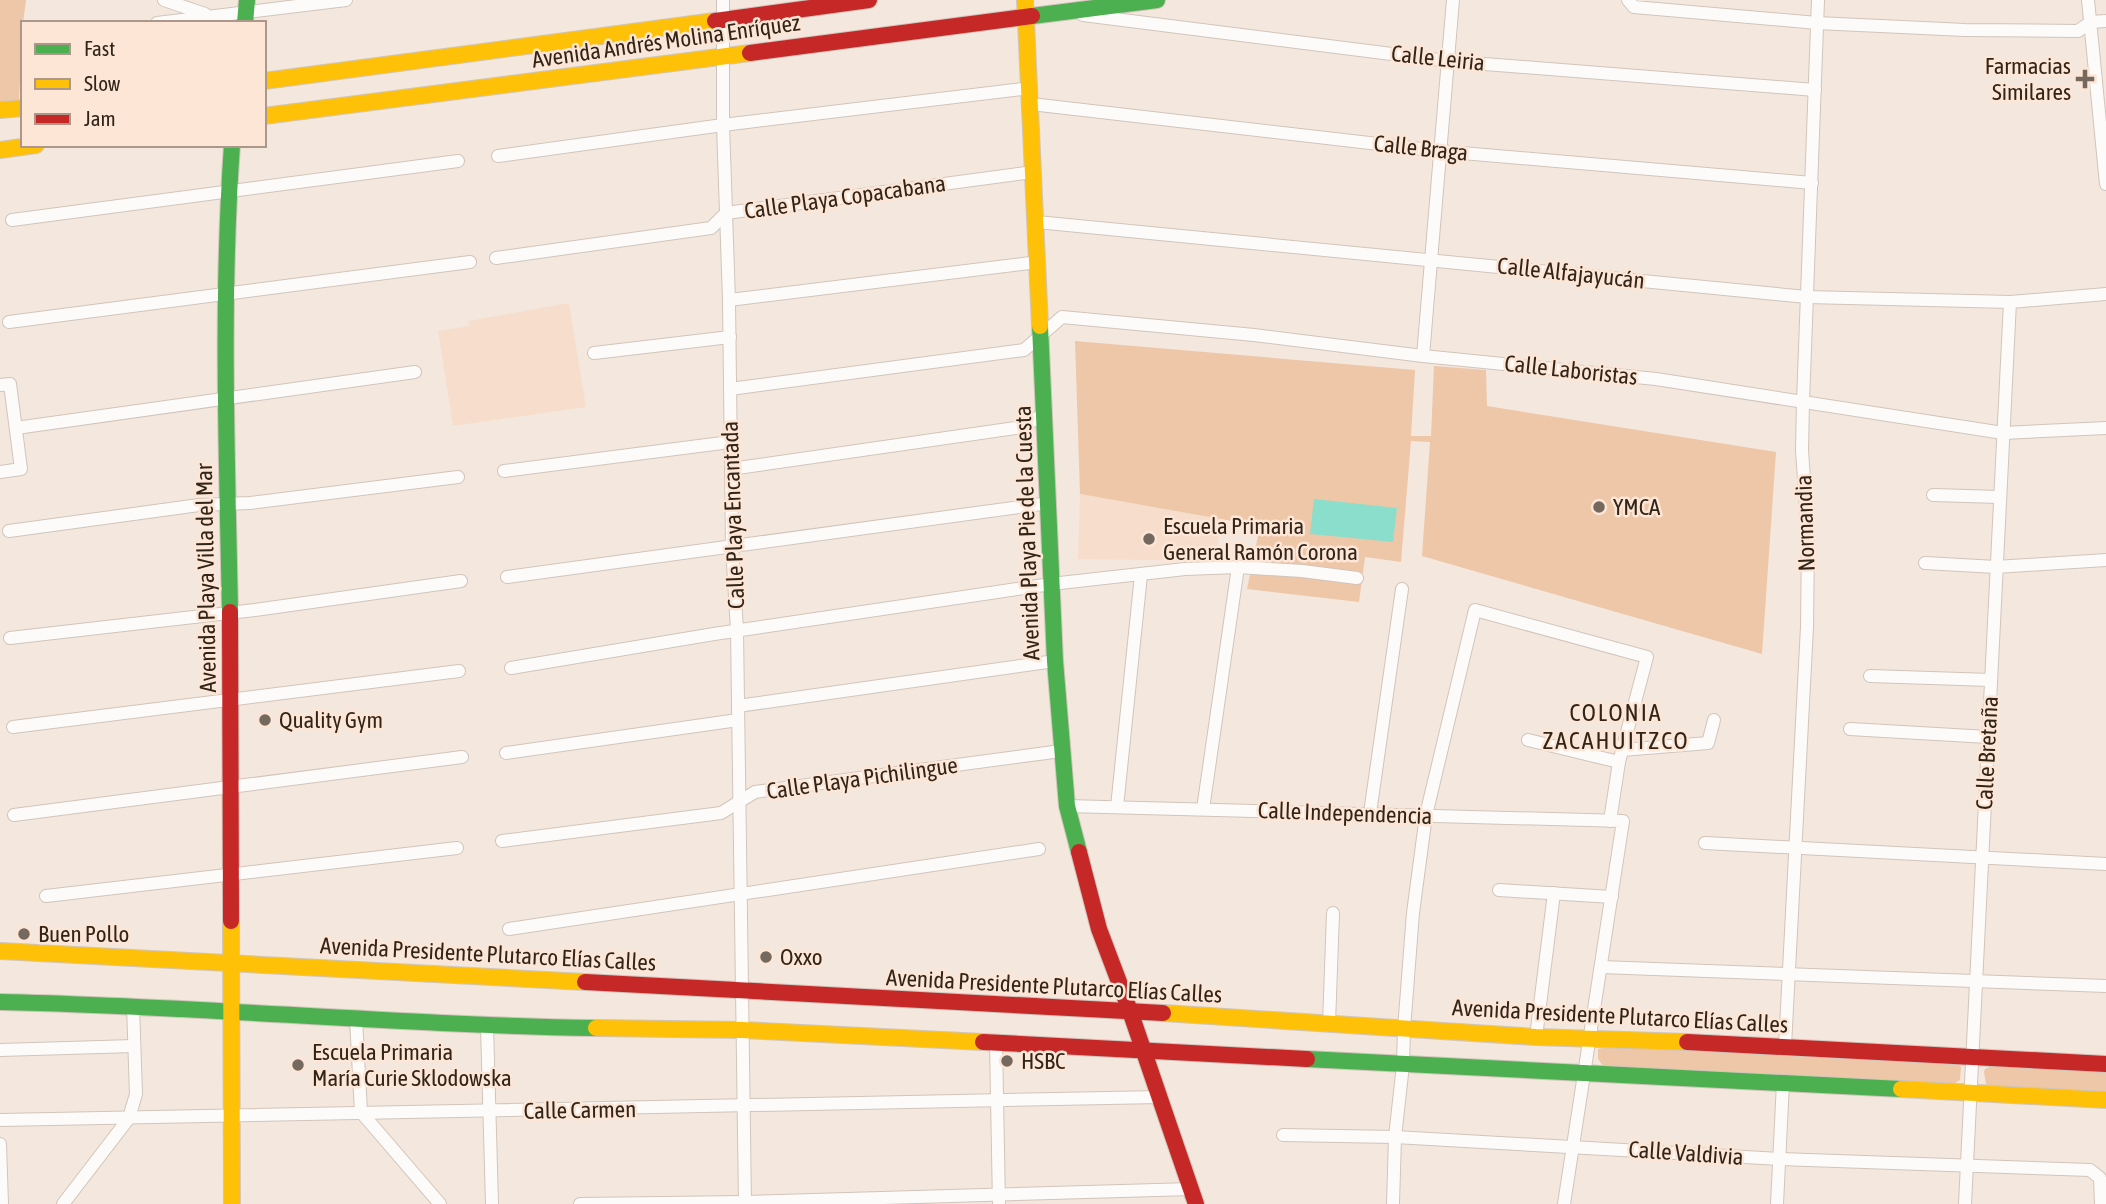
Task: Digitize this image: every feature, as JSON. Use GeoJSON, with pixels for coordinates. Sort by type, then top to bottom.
{"type":"FeatureCollection","features":[{"type":"Feature","properties":{"kind":"main road","name":"Avenida Andrés Molina Enríquez"},"geometry":{"type":"LineString","coordinates":[[266,81],[869,0]]}},
{"type":"Feature","properties":{"kind":"main road","name":"Avenida Playa Pie de la Cuesta"},"geometry":{"type":"LineString","coordinates":[[1025,0],[1055,661],[1067,806],[1099,929],[1194,1197]]}},
{"type":"Feature","properties":{"kind":"main road","name":"Avenida Andrés Molina Enríquez"},"geometry":{"type":"LineString","coordinates":[[266,116],[1157,0]]}},
{"type":"Feature","properties":{"kind":"main road"},"geometry":{"type":"LineString","coordinates":[[0,110],[21,108]]}},
{"type":"Feature","properties":{"kind":"main road"},"geometry":{"type":"LineString","coordinates":[[0,150],[22,147]]}},
{"type":"Feature","properties":{"kind":"main road","name":"Avenida Playa Villa del Mar"},"geometry":{"type":"LineString","coordinates":[[232,147],[224,294],[232,787],[232,1204]]}},
{"type":"Feature","properties":{"kind":"main road","name":"Avenida Presidente Plutarco Elías Calles"},"geometry":{"type":"LineString","coordinates":[[0,951],[1130,1011],[1536,1037],[1785,1046],[2106,1064]]}},
{"type":"Feature","properties":{"kind":"main road"},"geometry":{"type":"LineString","coordinates":[[0,1002],[231,1010],[488,1026],[742,1030],[2106,1100]]}},
{"type":"Feature","properties":{"kind":"street"},"geometry":{"type":"LineString","coordinates":[[164,0],[212,17]]}},
{"type":"Feature","properties":{"kind":"street"},"geometry":{"type":"LineString","coordinates":[[175,21],[346,0]]}},
{"type":"Feature","properties":{"kind":"street","name":"Calle Playa Encantada"},"geometry":{"type":"LineString","coordinates":[[723,0],[732,547],[737,631],[745,1203]]}},
{"type":"Feature","properties":{"kind":"street"},"geometry":{"type":"LineString","coordinates":[[1423,356],[1453,0]]}},
{"type":"Feature","properties":{"kind":"street"},"geometry":{"type":"LineString","coordinates":[[1628,0],[1634,7],[1817,23],[1965,30],[2078,31],[2091,22],[2106,21]]}},
{"type":"Feature","properties":{"kind":"street","name":"Normandia"},"geometry":{"type":"LineString","coordinates":[[1785,1046],[1807,627],[1808,539],[1802,450],[1802,402],[1818,0]]}},
{"type":"Feature","properties":{"kind":"street"},"geometry":{"type":"LineString","coordinates":[[2088,0],[2106,184]]}},
{"type":"Feature","properties":{"kind":"street","name":"Calle Leiria"},"geometry":{"type":"LineString","coordinates":[[1062,12],[1447,61],[1815,90]]}},
{"type":"Feature","properties":{"kind":"street"},"geometry":{"type":"LineString","coordinates":[[498,156],[723,125],[1030,88]]}},
{"type":"Feature","properties":{"kind":"street","name":"Calle Braga"},"geometry":{"type":"LineString","coordinates":[[1031,104],[1439,151],[1811,183]]}},
{"type":"Feature","properties":{"kind":"street"},"geometry":{"type":"LineString","coordinates":[[12,220],[458,161]]}},
{"type":"Feature","properties":{"kind":"street","name":"Calle Playa Copacabana"},"geometry":{"type":"LineString","coordinates":[[496,258],[711,228],[726,214],[1034,172]]}},
{"type":"Feature","properties":{"kind":"street","name":"Calle Alfajayucán"},"geometry":{"type":"LineString","coordinates":[[1037,222],[1807,297],[2010,302],[2106,294]]}},
{"type":"Feature","properties":{"kind":"street"},"geometry":{"type":"LineString","coordinates":[[9,322],[470,262]]}},
{"type":"Feature","properties":{"kind":"street"},"geometry":{"type":"LineString","coordinates":[[729,300],[1038,262]]}},
{"type":"Feature","properties":{"kind":"street","name":"Calle Bretaña"},"geometry":{"type":"LineString","coordinates":[[1965,1204],[2010,302]]}},
{"type":"Feature","properties":{"kind":"street","name":"Calle Laboristas"},"geometry":{"type":"LineString","coordinates":[[730,389],[1024,350],[1062,317],[1656,379],[2003,433],[2106,428]]}},
{"type":"Feature","properties":{"kind":"street"},"geometry":{"type":"LineString","coordinates":[[594,353],[730,337]]}},
{"type":"Feature","properties":{"kind":"street"},"geometry":{"type":"LineString","coordinates":[[16,428],[415,372]]}},
{"type":"Feature","properties":{"kind":"street"},"geometry":{"type":"LineString","coordinates":[[0,385],[10,384],[22,469],[0,472]]}},
{"type":"Feature","properties":{"kind":"street"},"geometry":{"type":"LineString","coordinates":[[731,469],[1022,427],[1044,414]]}},
{"type":"Feature","properties":{"kind":"street"},"geometry":{"type":"LineString","coordinates":[[504,471],[730,442]]}},
{"type":"Feature","properties":{"kind":"street"},"geometry":{"type":"LineString","coordinates":[[9,531],[199,505],[250,503],[458,477]]}},
{"type":"Feature","properties":{"kind":"street"},"geometry":{"type":"LineString","coordinates":[[1933,495],[2000,497]]}},
{"type":"Feature","properties":{"kind":"street"},"geometry":{"type":"LineString","coordinates":[[507,577],[1049,503]]}},
{"type":"Feature","properties":{"kind":"street"},"geometry":{"type":"LineString","coordinates":[[1925,564],[1996,567],[2106,560]]}},
{"type":"Feature","properties":{"kind":"street"},"geometry":{"type":"LineString","coordinates":[[511,667],[1051,583],[1185,569],[1238,567],[1357,578]]}},
{"type":"Feature","properties":{"kind":"street"},"geometry":{"type":"LineString","coordinates":[[1203,809],[1238,567]]}},
{"type":"Feature","properties":{"kind":"street"},"geometry":{"type":"LineString","coordinates":[[1117,807],[1141,575]]}},
{"type":"Feature","properties":{"kind":"street"},"geometry":{"type":"LineString","coordinates":[[10,638],[461,581]]}},
{"type":"Feature","properties":{"kind":"street"},"geometry":{"type":"LineString","coordinates":[[1370,813],[1402,589]]}},
{"type":"Feature","properties":{"kind":"street"},"geometry":{"type":"LineString","coordinates":[[1393,1204],[1395,1137],[1403,1065],[1413,913],[1426,816],[1475,610],[1647,657],[1621,756],[1612,897],[1564,1204]]}},
{"type":"Feature","properties":{"kind":"street"},"geometry":{"type":"LineString","coordinates":[[506,753],[1055,661]]}},
{"type":"Feature","properties":{"kind":"street"},"geometry":{"type":"LineString","coordinates":[[13,726],[459,671]]}},
{"type":"Feature","properties":{"kind":"street"},"geometry":{"type":"LineString","coordinates":[[1870,676],[1991,680]]}},
{"type":"Feature","properties":{"kind":"street"},"geometry":{"type":"LineString","coordinates":[[1528,740],[1621,756],[1708,743],[1714,720]]}},
{"type":"Feature","properties":{"kind":"street"},"geometry":{"type":"LineString","coordinates":[[1850,730],[1988,737]]}},
{"type":"Feature","properties":{"kind":"street","name":"Calle Playa Pichilingue"},"geometry":{"type":"LineString","coordinates":[[502,841],[721,813],[755,792],[1061,751]]}},
{"type":"Feature","properties":{"kind":"street"},"geometry":{"type":"LineString","coordinates":[[14,815],[462,757]]}},
{"type":"Feature","properties":{"kind":"street","name":"Calle Independencia"},"geometry":{"type":"LineString","coordinates":[[1067,806],[1616,821]]}},
{"type":"Feature","properties":{"kind":"street"},"geometry":{"type":"LineString","coordinates":[[1705,843],[2106,864]]}},
{"type":"Feature","properties":{"kind":"street"},"geometry":{"type":"LineString","coordinates":[[46,896],[457,848]]}},
{"type":"Feature","properties":{"kind":"street"},"geometry":{"type":"LineString","coordinates":[[509,929],[1039,849]]}},
{"type":"Feature","properties":{"kind":"street"},"geometry":{"type":"LineString","coordinates":[[1499,890],[1612,897]]}},
{"type":"Feature","properties":{"kind":"street"},"geometry":{"type":"LineString","coordinates":[[1536,1037],[1554,893]]}},
{"type":"Feature","properties":{"kind":"street"},"geometry":{"type":"LineString","coordinates":[[1329,1024],[1333,913]]}},
{"type":"Feature","properties":{"kind":"street"},"geometry":{"type":"LineString","coordinates":[[1601,967],[2106,986]]}},
{"type":"Feature","properties":{"kind":"street"},"geometry":{"type":"LineString","coordinates":[[63,1204],[130,1118],[136,1094],[133,1006]]}},
{"type":"Feature","properties":{"kind":"street"},"geometry":{"type":"LineString","coordinates":[[356,1019],[361,1112],[440,1204]]}},
{"type":"Feature","properties":{"kind":"street"},"geometry":{"type":"LineString","coordinates":[[488,1026],[492,1204]]}},
{"type":"Feature","properties":{"kind":"street"},"geometry":{"type":"LineString","coordinates":[[996,1043],[999,1199]]}},
{"type":"Feature","properties":{"kind":"street"},"geometry":{"type":"LineString","coordinates":[[0,1050],[134,1046]]}},
{"type":"Feature","properties":{"kind":"street"},"geometry":{"type":"LineString","coordinates":[[1777,1204],[1783,1083]]}},
{"type":"Feature","properties":{"kind":"street","name":"Calle Carmen"},"geometry":{"type":"LineString","coordinates":[[0,1120],[1160,1097]]}},
{"type":"Feature","properties":{"kind":"street","name":"Calle Valdivia"},"geometry":{"type":"LineString","coordinates":[[1283,1135],[1395,1137],[1780,1159],[2090,1170],[2100,1178],[2101,1204]]}},
{"type":"Feature","properties":{"kind":"street"},"geometry":{"type":"LineString","coordinates":[[0,1144],[2,1204]]}},
{"type":"Feature","properties":{"kind":"street"},"geometry":{"type":"LineString","coordinates":[[580,1204],[1194,1197]]}},
{"type":"Feature","properties":{"kind":"shaded area"},"geometry":{"type":"Polygon","coordinates":[[[0,0],[26,0],[23,21],[21,21],[19,100],[0,102],[0,0]]]}},
{"type":"Feature","properties":{"kind":"shaded area"},"geometry":{"type":"Polygon","coordinates":[[[569,303],[586,407],[453,426],[438,331],[469,326],[469,321],[569,303]]]}},
{"type":"Feature","properties":{"kind":"shaded area","name":"YMCA"},"geometry":{"type":"Polygon","coordinates":[[[1075,341],[1415,370],[1411,436],[1431,436],[1434,366],[1486,370],[1487,406],[1776,452],[1762,654],[1422,556],[1430,442],[1411,441],[1401,562],[1365,557],[1359,602],[1247,589],[1260,526],[1080,494],[1075,341]]]}},
{"type":"Feature","properties":{"kind":"shaded area","name":"Escuela Primaria General Ramón Corona"},"geometry":{"type":"Polygon","coordinates":[[[1080,494],[1220,519],[1217,561],[1078,559],[1080,494]]]}},
{"type":"Feature","properties":{"kind":"shaded area"},"geometry":{"type":"Polygon","coordinates":[[[1613,1046],[1955,1062],[1961,1067],[1960,1080],[1953,1084],[1603,1066],[1598,1059],[1598,1049],[1613,1046]]]}},
{"type":"Feature","properties":{"kind":"shaded area"},"geometry":{"type":"Polygon","coordinates":[[[1994,1065],[2106,1070],[2106,1093],[1996,1088],[1986,1084],[1984,1072],[1994,1065]]]}},
{"type":"Feature","properties":{"kind":"water"},"geometry":{"type":"Polygon","coordinates":[[[1314,499],[1397,508],[1393,542],[1310,534],[1314,499]]]}},
{"type":"Feature","properties":{"kind":"traffic: fast"},"geometry":{"type":"LineString","coordinates":[[245,21],[247,0]]}},
{"type":"Feature","properties":{"kind":"traffic: fast"},"geometry":{"type":"LineString","coordinates":[[1032,16],[1157,0]]}},
{"type":"Feature","properties":{"kind":"traffic: fast"},"geometry":{"type":"LineString","coordinates":[[230,612],[226,320],[232,147]]}},
{"type":"Feature","properties":{"kind":"traffic: fast"},"geometry":{"type":"LineString","coordinates":[[1040,326],[1055,661],[1067,806],[1079,852]]}},
{"type":"Feature","properties":{"kind":"traffic: fast"},"geometry":{"type":"LineString","coordinates":[[0,1002],[596,1028]]}},
{"type":"Feature","properties":{"kind":"traffic: fast"},"geometry":{"type":"LineString","coordinates":[[1307,1059],[1901,1089]]}},
{"type":"Feature","properties":{"kind":"traffic: slow"},"geometry":{"type":"LineString","coordinates":[[1025,0],[1040,326]]}},
{"type":"Feature","properties":{"kind":"traffic: slow"},"geometry":{"type":"LineString","coordinates":[[266,81],[715,21]]}},
{"type":"Feature","properties":{"kind":"traffic: slow"},"geometry":{"type":"LineString","coordinates":[[266,116],[750,53]]}},
{"type":"Feature","properties":{"kind":"traffic: slow"},"geometry":{"type":"LineString","coordinates":[[0,110],[21,108]]}},
{"type":"Feature","properties":{"kind":"traffic: slow"},"geometry":{"type":"LineString","coordinates":[[0,150],[22,147]]}},
{"type":"Feature","properties":{"kind":"traffic: slow"},"geometry":{"type":"LineString","coordinates":[[231,921],[232,1204]]}},
{"type":"Feature","properties":{"kind":"traffic: slow"},"geometry":{"type":"LineString","coordinates":[[0,951],[585,982]]}},
{"type":"Feature","properties":{"kind":"traffic: slow"},"geometry":{"type":"LineString","coordinates":[[1163,1013],[1536,1037],[1687,1042]]}},
{"type":"Feature","properties":{"kind":"traffic: slow"},"geometry":{"type":"LineString","coordinates":[[596,1028],[742,1030],[983,1042]]}},
{"type":"Feature","properties":{"kind":"traffic: slow"},"geometry":{"type":"LineString","coordinates":[[1901,1089],[2106,1100]]}},
{"type":"Feature","properties":{"kind":"traffic: jam"},"geometry":{"type":"LineString","coordinates":[[715,21],[869,0]]}},
{"type":"Feature","properties":{"kind":"traffic: jam"},"geometry":{"type":"LineString","coordinates":[[750,53],[1032,16]]}},
{"type":"Feature","properties":{"kind":"traffic: jam"},"geometry":{"type":"LineString","coordinates":[[230,612],[231,921]]}},
{"type":"Feature","properties":{"kind":"traffic: jam"},"geometry":{"type":"LineString","coordinates":[[1079,852],[1099,929],[1196,1204]]}},
{"type":"Feature","properties":{"kind":"traffic: jam"},"geometry":{"type":"LineString","coordinates":[[585,982],[1163,1013]]}},
{"type":"Feature","properties":{"kind":"traffic: jam"},"geometry":{"type":"LineString","coordinates":[[983,1042],[1307,1059]]}},
{"type":"Feature","properties":{"kind":"traffic: jam"},"geometry":{"type":"LineString","coordinates":[[1687,1042],[2106,1064]]}},
{"type":"Feature","properties":{"kind":"place","name":"Farmacias Similares"},"geometry":{"type":"Point","coordinates":[2085,79]}},
{"type":"Feature","properties":{"kind":"place","name":"YMCA"},"geometry":{"type":"Point","coordinates":[1599,507]}},
{"type":"Feature","properties":{"kind":"place","name":"Escuela Primaria General Ramón Corona"},"geometry":{"type":"Point","coordinates":[1149,539]}},
{"type":"Feature","properties":{"kind":"place","name":"Quality Gym"},"geometry":{"type":"Point","coordinates":[265,720]}},
{"type":"Feature","properties":{"kind":"place","name":"Buen Pollo"},"geometry":{"type":"Point","coordinates":[24,934]}},
{"type":"Feature","properties":{"kind":"place","name":"Oxxo"},"geometry":{"type":"Point","coordinates":[766,957]}},
{"type":"Feature","properties":{"kind":"place","name":"HSBC"},"geometry":{"type":"Point","coordinates":[1007,1061]}},
{"type":"Feature","properties":{"kind":"place","name":"Escuela Primaria María Curie Sklodowska"},"geometry":{"type":"Point","coordinates":[298,1065]}},
{"type":"Feature","properties":{"kind":"district","name":"COLONIA ZACAHUITZCO"},"geometry":{"type":"Point","coordinates":[1616,727]}}]}
